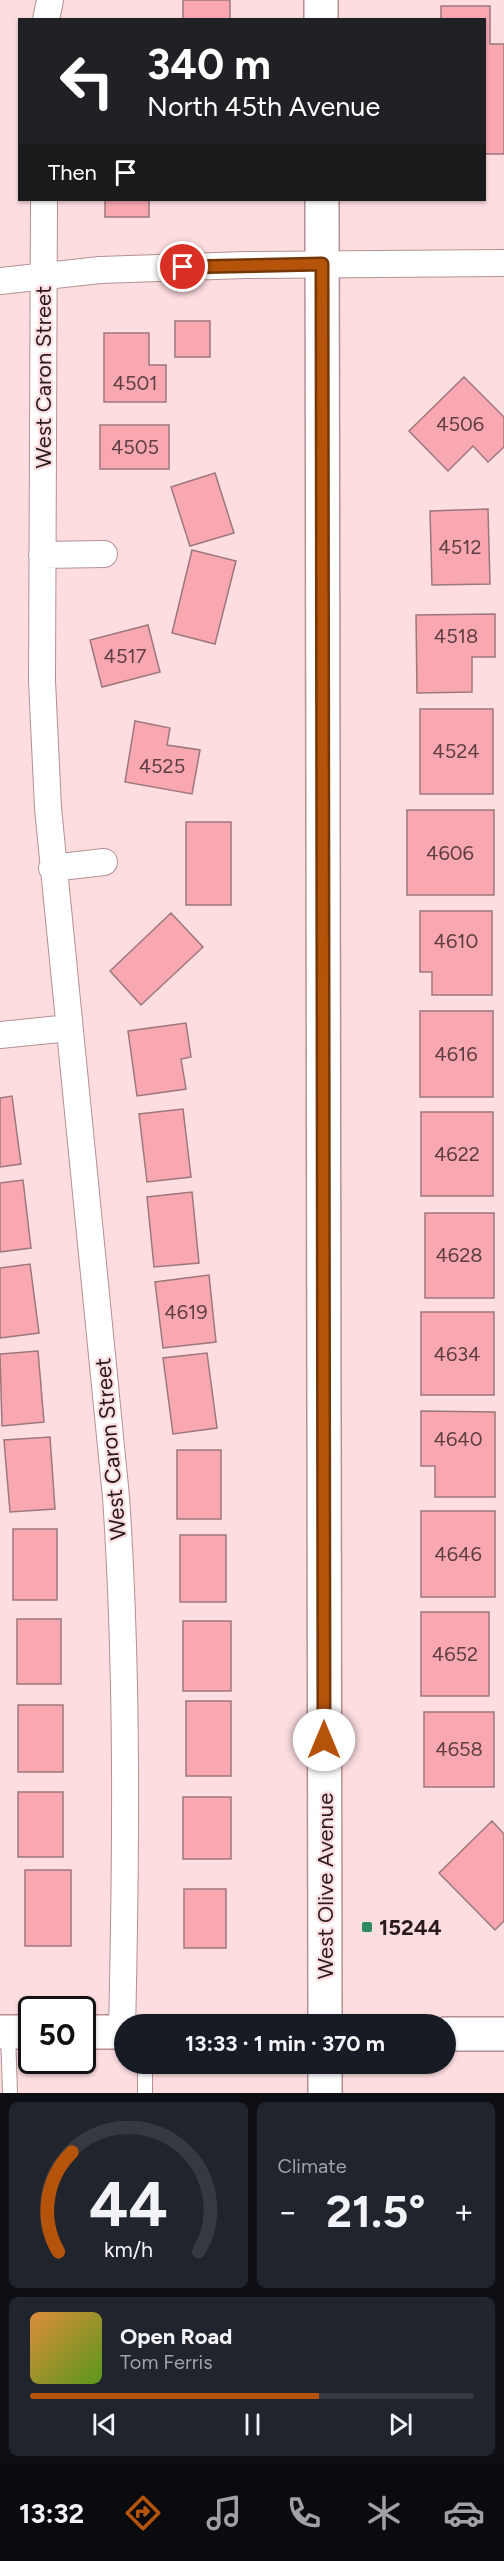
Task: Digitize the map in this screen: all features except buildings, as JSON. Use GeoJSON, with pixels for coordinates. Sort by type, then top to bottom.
{"type":"FeatureCollection","features":[{"type":"Feature","properties":{"kind":"main road"},"geometry":{"type":"LineString","coordinates":[[321,0],[321,18]]}},
{"type":"Feature","properties":{"kind":"main road","name":"West Olive Avenue"},"geometry":{"type":"LineString","coordinates":[[322,201],[325,2014]]}},
{"type":"Feature","properties":{"kind":"main road"},"geometry":{"type":"LineString","coordinates":[[96,2032],[114,2032]]}},
{"type":"Feature","properties":{"kind":"main road"},"geometry":{"type":"LineString","coordinates":[[456,2034],[504,2034]]}},
{"type":"Feature","properties":{"kind":"main road"},"geometry":{"type":"LineString","coordinates":[[325,2074],[325,2093]]}},
{"type":"Feature","properties":{"kind":"street"},"geometry":{"type":"LineString","coordinates":[[46,18],[50,0]]}},
{"type":"Feature","properties":{"kind":"street","name":"West Caron Street"},"geometry":{"type":"LineString","coordinates":[[44,201],[42,681],[52,867],[116,1497],[123,1599],[125,1695],[123,2014]]}},
{"type":"Feature","properties":{"kind":"street"},"geometry":{"type":"LineString","coordinates":[[0,281],[100,270],[322,264],[504,263]]}},
{"type":"Feature","properties":{"kind":"street"},"geometry":{"type":"LineString","coordinates":[[42,555],[104,554]]}},
{"type":"Feature","properties":{"kind":"street"},"geometry":{"type":"LineString","coordinates":[[52,867],[104,862]]}},
{"type":"Feature","properties":{"kind":"street"},"geometry":{"type":"LineString","coordinates":[[0,1035],[69,1028]]}},
{"type":"Feature","properties":{"kind":"lane"},"geometry":{"type":"LineString","coordinates":[[10,2093],[13,2032]]}},
{"type":"Feature","properties":{"kind":"lane"},"geometry":{"type":"LineString","coordinates":[[144,2093],[145,2074]]}},
{"type":"Feature","properties":{"kind":"place","name":"15244"},"geometry":{"type":"Point","coordinates":[367,1927]}},
{"type":"Feature","properties":{"kind":"route"},"geometry":{"type":"LineString","coordinates":[[183,267],[322,264],[324,1740]]}}]}
